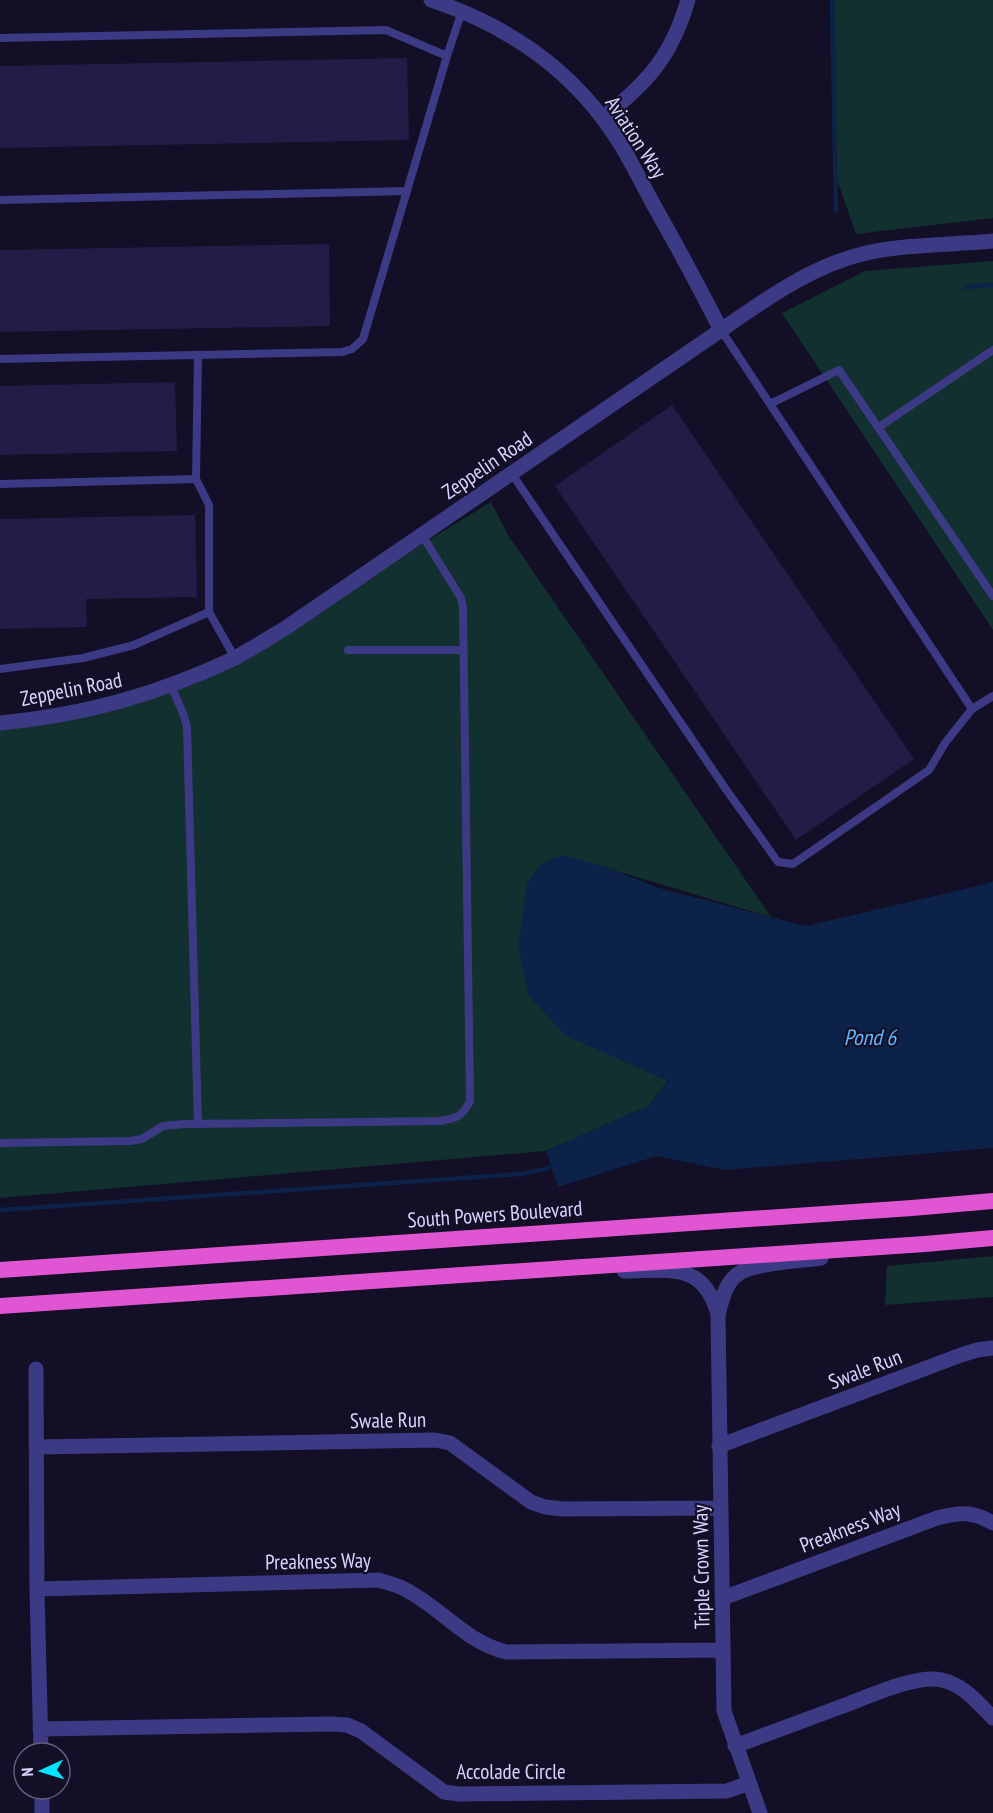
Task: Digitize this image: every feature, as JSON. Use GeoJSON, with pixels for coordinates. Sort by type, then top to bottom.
{"type":"FeatureCollection","features":[{"type":"Feature","properties":{"kind":"highway","name":"South Powers Boulevard"},"geometry":{"type":"LineString","coordinates":[[0,1270],[912,1208],[993,1200]]}},
{"type":"Feature","properties":{"kind":"highway"},"geometry":{"type":"LineString","coordinates":[[0,1306],[903,1246],[993,1238]]}},
{"type":"Feature","properties":{"kind":"street","name":"Aviation Way"},"geometry":{"type":"LineString","coordinates":[[431,0],[464,5],[536,53],[561,74],[603,118],[619,142],[721,330]]}},
{"type":"Feature","properties":{"kind":"street"},"geometry":{"type":"LineString","coordinates":[[603,118],[641,84],[657,66],[681,25],[688,0]]}},
{"type":"Feature","properties":{"kind":"street","name":"Zeppelin Road"},"geometry":{"type":"LineString","coordinates":[[0,723],[72,713],[115,704],[171,685],[235,658],[285,629],[778,291],[799,279],[866,253],[993,242]]}},
{"type":"Feature","properties":{"kind":"street","name":"Triple Crown Way"},"geometry":{"type":"LineString","coordinates":[[760,1813],[723,1711],[718,1315],[723,1296],[730,1283],[738,1274],[750,1268],[903,1246]]}},
{"type":"Feature","properties":{"kind":"street","name":"Triple Crown Way"},"geometry":{"type":"LineString","coordinates":[[537,1270],[678,1272],[693,1277],[705,1285],[713,1298],[718,1315]]}},
{"type":"Feature","properties":{"kind":"street","name":"Swale Run"},"geometry":{"type":"LineString","coordinates":[[719,1446],[961,1355],[993,1348]]}},
{"type":"Feature","properties":{"kind":"street"},"geometry":{"type":"LineString","coordinates":[[36,1369],[40,1741]]}},
{"type":"Feature","properties":{"kind":"street","name":"Swale Run"},"geometry":{"type":"LineString","coordinates":[[36,1447],[435,1440],[450,1443],[517,1493],[544,1507],[563,1509],[720,1508]]}},
{"type":"Feature","properties":{"kind":"street","name":"Preakness Way"},"geometry":{"type":"LineString","coordinates":[[723,1598],[937,1518],[970,1513],[993,1523]]}},
{"type":"Feature","properties":{"kind":"street","name":"Preakness Way"},"geometry":{"type":"LineString","coordinates":[[37,1589],[378,1580],[409,1591],[479,1642],[506,1652],[723,1650]]}},
{"type":"Feature","properties":{"kind":"street"},"geometry":{"type":"LineString","coordinates":[[735,1746],[891,1688],[926,1679],[954,1684],[966,1692],[993,1718]]}},
{"type":"Feature","properties":{"kind":"street","name":"Accolade Circle"},"geometry":{"type":"LineString","coordinates":[[40,1730],[347,1725],[361,1731],[444,1792],[459,1794],[727,1791],[749,1783]]}},
{"type":"Feature","properties":{"kind":"lane"},"geometry":{"type":"LineString","coordinates":[[0,359],[342,352],[352,349],[363,339],[464,5]]}},
{"type":"Feature","properties":{"kind":"lane"},"geometry":{"type":"LineString","coordinates":[[0,38],[386,30],[447,56]]}},
{"type":"Feature","properties":{"kind":"lane"},"geometry":{"type":"LineString","coordinates":[[0,200],[406,191]]}},
{"type":"Feature","properties":{"kind":"lane"},"geometry":{"type":"LineString","coordinates":[[721,330],[972,709]]}},
{"type":"Feature","properties":{"kind":"lane"},"geometry":{"type":"LineString","coordinates":[[879,427],[993,350]]}},
{"type":"Feature","properties":{"kind":"lane"},"geometry":{"type":"LineString","coordinates":[[198,355],[196,479],[209,505],[209,612],[235,658]]}},
{"type":"Feature","properties":{"kind":"lane"},"geometry":{"type":"LineString","coordinates":[[770,404],[839,370],[993,596]]}},
{"type":"Feature","properties":{"kind":"lane"},"geometry":{"type":"LineString","coordinates":[[512,474],[718,778],[778,862],[793,864],[929,770],[945,742],[972,709],[993,696]]}},
{"type":"Feature","properties":{"kind":"lane"},"geometry":{"type":"LineString","coordinates":[[0,484],[196,479]]}},
{"type":"Feature","properties":{"kind":"lane"},"geometry":{"type":"LineString","coordinates":[[0,1143],[130,1141],[142,1139],[163,1126],[440,1121],[455,1118],[464,1113],[470,1101],[463,607],[461,598],[422,535]]}},
{"type":"Feature","properties":{"kind":"lane"},"geometry":{"type":"LineString","coordinates":[[0,669],[83,658],[134,645],[209,612]]}},
{"type":"Feature","properties":{"kind":"lane"},"geometry":{"type":"LineString","coordinates":[[348,650],[464,650]]}},
{"type":"Feature","properties":{"kind":"lane"},"geometry":{"type":"LineString","coordinates":[[171,685],[187,726],[198,1124]]}},
{"type":"Feature","properties":{"kind":"green space"},"geometry":{"type":"Polygon","coordinates":[[[834,0],[993,0],[993,218],[856,234],[835,174],[834,0]]]}},
{"type":"Feature","properties":{"kind":"green space"},"geometry":{"type":"Polygon","coordinates":[[[993,261],[993,630],[782,313],[865,271],[993,261]]]}},
{"type":"Feature","properties":{"kind":"green space"},"geometry":{"type":"Polygon","coordinates":[[[491,502],[508,535],[771,917],[563,855],[567,1036],[668,1080],[650,1105],[546,1151],[0,1198],[0,722],[72,713],[235,658],[491,502]]]}},
{"type":"Feature","properties":{"kind":"green space"},"geometry":{"type":"Polygon","coordinates":[[[993,1256],[993,1297],[885,1305],[887,1266],[993,1256]]]}},
{"type":"Feature","properties":{"kind":"water","name":"Pond 6"},"geometry":{"type":"Polygon","coordinates":[[[563,855],[606,867],[659,888],[806,926],[993,881],[993,1148],[724,1170],[657,1156],[558,1187],[546,1151],[650,1105],[668,1081],[566,1036],[529,996],[518,948],[527,884],[541,864],[563,855]]]}},
{"type":"Feature","properties":{"kind":"building"},"geometry":{"type":"Polygon","coordinates":[[[407,58],[409,140],[0,148],[0,66],[407,58]]]}},
{"type":"Feature","properties":{"kind":"building"},"geometry":{"type":"Polygon","coordinates":[[[329,244],[330,326],[0,332],[0,250],[329,244]]]}},
{"type":"Feature","properties":{"kind":"building"},"geometry":{"type":"Polygon","coordinates":[[[175,382],[177,451],[0,455],[0,386],[175,382]]]}},
{"type":"Feature","properties":{"kind":"building"},"geometry":{"type":"Polygon","coordinates":[[[672,405],[914,759],[796,840],[555,486],[672,405]]]}},
{"type":"Feature","properties":{"kind":"building"},"geometry":{"type":"Polygon","coordinates":[[[195,515],[197,597],[86,599],[87,627],[0,629],[0,519],[195,515]]]}},
{"type":"Feature","properties":{"kind":"waterway"},"geometry":{"type":"LineString","coordinates":[[832,0],[836,211]]}},
{"type":"Feature","properties":{"kind":"waterway"},"geometry":{"type":"LineString","coordinates":[[965,287],[993,285]]}},
{"type":"Feature","properties":{"kind":"waterway"},"geometry":{"type":"LineString","coordinates":[[0,1210],[520,1174],[556,1165]]}}]}
